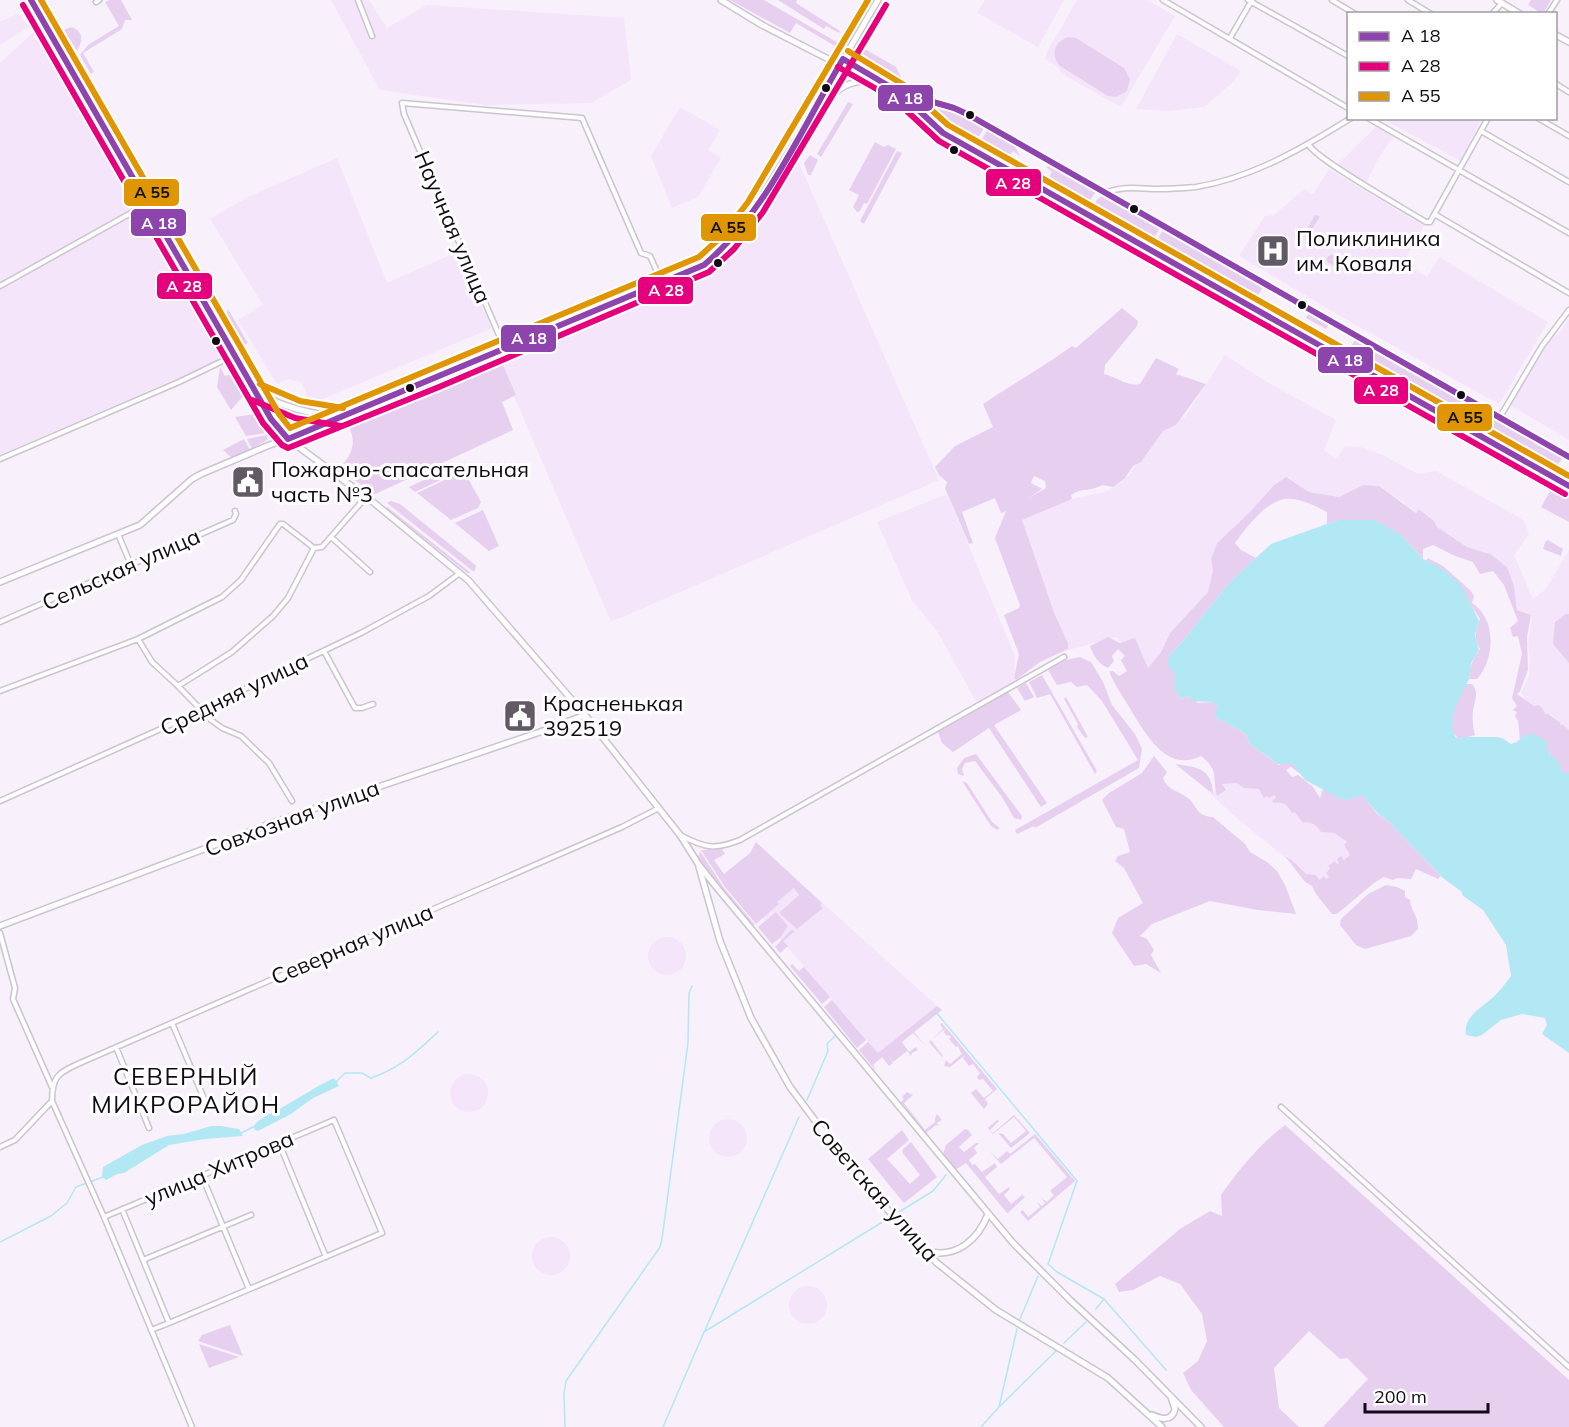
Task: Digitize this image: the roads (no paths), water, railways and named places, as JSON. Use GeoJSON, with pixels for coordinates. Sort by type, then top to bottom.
{"type":"FeatureCollection","features":[{"type":"Feature","properties":{"kind":"main road"},"geometry":{"type":"LineString","coordinates":[[31,0],[277,428],[288,439],[461,572],[585,715],[659,807],[699,865],[1013,1243],[1170,1394],[1201,1427]]}},
{"type":"Feature","properties":{"kind":"main road"},"geometry":{"type":"LineString","coordinates":[[721,0],[762,25],[836,63],[843,59]]}},
{"type":"Feature","properties":{"kind":"main road"},"geometry":{"type":"LineString","coordinates":[[0,582],[148,520],[192,479],[506,350],[704,265],[726,247],[739,232],[878,0]]}},
{"type":"Feature","properties":{"kind":"main road"},"geometry":{"type":"LineString","coordinates":[[1500,2],[1517,12]]}},
{"type":"Feature","properties":{"kind":"main road"},"geometry":{"type":"LineString","coordinates":[[843,59],[899,92],[943,133],[1569,486]]}},
{"type":"Feature","properties":{"kind":"main road"},"geometry":{"type":"LineString","coordinates":[[812,113],[845,85],[865,82],[888,85]]}},
{"type":"Feature","properties":{"kind":"main road"},"geometry":{"type":"LineString","coordinates":[[899,92],[967,114],[1569,457]]}},
{"type":"Feature","properties":{"kind":"main road"},"geometry":{"type":"LineString","coordinates":[[1353,365],[1367,342]]}},
{"type":"Feature","properties":{"kind":"main road"},"geometry":{"type":"LineString","coordinates":[[256,392],[273,401],[309,411],[345,417]]}},
{"type":"Feature","properties":{"kind":"main road","name":"Совхозная улица"},"geometry":{"type":"LineString","coordinates":[[0,926],[278,821],[585,715]]}},
{"type":"Feature","properties":{"kind":"main road","name":"Советская улица"},"geometry":{"type":"LineString","coordinates":[[699,865],[720,941],[736,984],[765,1046],[811,1117],[903,1228],[937,1263],[996,1310],[1108,1377],[1162,1427]]}},
{"type":"Feature","properties":{"kind":"main road"},"geometry":{"type":"LineString","coordinates":[[925,1250],[937,1253],[954,1252],[979,1233],[988,1214]]}},
{"type":"Feature","properties":{"kind":"main road"},"geometry":{"type":"LineString","coordinates":[[1147,1413],[1161,1419],[1171,1416],[1175,1408],[1170,1394]]}},
{"type":"Feature","properties":{"kind":"street"},"geometry":{"type":"LineString","coordinates":[[358,0],[372,36]]}},
{"type":"Feature","properties":{"kind":"street"},"geometry":{"type":"LineString","coordinates":[[1163,0],[1347,107]]}},
{"type":"Feature","properties":{"kind":"street"},"geometry":{"type":"LineString","coordinates":[[1332,0],[1353,12]]}},
{"type":"Feature","properties":{"kind":"street"},"geometry":{"type":"LineString","coordinates":[[1408,0],[1428,12]]}},
{"type":"Feature","properties":{"kind":"street"},"geometry":{"type":"LineString","coordinates":[[1230,38],[1250,1],[1347,55]]}},
{"type":"Feature","properties":{"kind":"street","name":"Научная улица"},"geometry":{"type":"LineString","coordinates":[[506,350],[404,114],[402,103],[582,118],[641,253],[650,256],[662,284]]}},
{"type":"Feature","properties":{"kind":"street"},"geometry":{"type":"LineString","coordinates":[[1105,193],[1120,188],[1159,189],[1210,184],[1253,171],[1309,145],[1348,120]]}},
{"type":"Feature","properties":{"kind":"street"},"geometry":{"type":"LineString","coordinates":[[1375,120],[1569,233]]}},
{"type":"Feature","properties":{"kind":"street"},"geometry":{"type":"LineString","coordinates":[[1309,145],[1312,151],[1426,222],[1430,222],[1436,215],[1487,120]]}},
{"type":"Feature","properties":{"kind":"street"},"geometry":{"type":"LineString","coordinates":[[1541,120],[1569,136]]}},
{"type":"Feature","properties":{"kind":"street"},"geometry":{"type":"LineString","coordinates":[[1481,131],[1569,182]]}},
{"type":"Feature","properties":{"kind":"street"},"geometry":{"type":"LineString","coordinates":[[0,286],[149,203]]}},
{"type":"Feature","properties":{"kind":"street"},"geometry":{"type":"LineString","coordinates":[[1436,215],[1569,293]]}},
{"type":"Feature","properties":{"kind":"street"},"geometry":{"type":"LineString","coordinates":[[1500,417],[1542,346],[1569,310]]}},
{"type":"Feature","properties":{"kind":"street"},"geometry":{"type":"LineString","coordinates":[[0,459],[236,355]]}},
{"type":"Feature","properties":{"kind":"street"},"geometry":{"type":"LineString","coordinates":[[0,691],[138,639],[222,597],[232,590],[252,566],[277,525],[283,524],[314,548],[322,547],[366,497]]}},
{"type":"Feature","properties":{"kind":"street","name":"Сельская улица"},"geometry":{"type":"LineString","coordinates":[[0,622],[233,520],[236,511]]}},
{"type":"Feature","properties":{"kind":"street"},"geometry":{"type":"LineString","coordinates":[[118,534],[131,565]]}},
{"type":"Feature","properties":{"kind":"street"},"geometry":{"type":"LineString","coordinates":[[331,537],[370,572]]}},
{"type":"Feature","properties":{"kind":"street"},"geometry":{"type":"LineString","coordinates":[[178,686],[232,652],[273,616],[288,598],[314,548]]}},
{"type":"Feature","properties":{"kind":"street","name":"Средняя улица"},"geometry":{"type":"LineString","coordinates":[[0,801],[203,710],[361,633],[429,596],[461,572]]}},
{"type":"Feature","properties":{"kind":"street"},"geometry":{"type":"LineString","coordinates":[[138,639],[152,662],[211,720],[222,728],[241,736],[269,763],[292,801]]}},
{"type":"Feature","properties":{"kind":"street"},"geometry":{"type":"LineString","coordinates":[[324,651],[355,708],[372,704]]}},
{"type":"Feature","properties":{"kind":"street"},"geometry":{"type":"LineString","coordinates":[[680,835],[699,845],[711,847],[723,846],[740,840],[1064,657]]}},
{"type":"Feature","properties":{"kind":"street","name":"Северная улица"},"geometry":{"type":"LineString","coordinates":[[52,1088],[54,1080],[64,1071],[622,827],[659,807]]}},
{"type":"Feature","properties":{"kind":"street"},"geometry":{"type":"LineString","coordinates":[[0,933],[15,988],[13,999],[52,1088],[52,1101],[104,1217],[192,1427]]}},
{"type":"Feature","properties":{"kind":"street"},"geometry":{"type":"LineString","coordinates":[[172,1023],[208,1108]]}},
{"type":"Feature","properties":{"kind":"street"},"geometry":{"type":"LineString","coordinates":[[116,1047],[149,1128]]}},
{"type":"Feature","properties":{"kind":"street"},"geometry":{"type":"LineString","coordinates":[[0,1148],[15,1140],[52,1101]]}},
{"type":"Feature","properties":{"kind":"street"},"geometry":{"type":"LineString","coordinates":[[1281,1107],[1569,1367]]}},
{"type":"Feature","properties":{"kind":"street","name":"улица Хитрова"},"geometry":{"type":"LineString","coordinates":[[104,1217],[334,1120],[382,1233],[326,1257]]}},
{"type":"Feature","properties":{"kind":"street"},"geometry":{"type":"LineString","coordinates":[[151,1330],[326,1257],[279,1143]]}},
{"type":"Feature","properties":{"kind":"street"},"geometry":{"type":"LineString","coordinates":[[202,1176],[249,1289]]}},
{"type":"Feature","properties":{"kind":"street"},"geometry":{"type":"LineString","coordinates":[[122,1209],[169,1323]]}},
{"type":"Feature","properties":{"kind":"street"},"geometry":{"type":"LineString","coordinates":[[143,1260],[251,1215]]}},
{"type":"Feature","properties":{"kind":"water"},"geometry":{"type":"Polygon","coordinates":[[[1338,520],[1375,520],[1401,535],[1423,559],[1443,569],[1461,585],[1479,621],[1475,635],[1479,650],[1471,663],[1469,679],[1454,710],[1452,728],[1455,737],[1461,739],[1463,737],[1497,737],[1511,744],[1526,734],[1535,734],[1547,742],[1549,754],[1557,760],[1562,773],[1569,773],[1569,1053],[1542,1034],[1547,1025],[1545,1018],[1522,1014],[1501,1020],[1482,1035],[1476,1037],[1466,1035],[1470,1018],[1497,993],[1511,976],[1506,945],[1483,910],[1443,878],[1387,820],[1378,814],[1362,795],[1348,800],[1341,799],[1305,780],[1293,764],[1278,764],[1250,744],[1245,733],[1215,717],[1217,705],[1212,702],[1191,701],[1190,696],[1182,699],[1177,695],[1174,679],[1176,675],[1168,666],[1169,656],[1229,583],[1271,544],[1338,520]]]}},
{"type":"Feature","properties":{"kind":"water"},"geometry":{"type":"Polygon","coordinates":[[[334,1078],[339,1086],[313,1098],[291,1114],[258,1131],[253,1127],[266,1116],[334,1078]]]}},
{"type":"Feature","properties":{"kind":"water"},"geometry":{"type":"Polygon","coordinates":[[[211,1126],[239,1129],[243,1136],[169,1145],[124,1173],[106,1180],[102,1177],[103,1167],[142,1145],[167,1136],[184,1134],[211,1126]]]}},
{"type":"Feature","properties":{"kind":"waterway"},"geometry":{"type":"LineString","coordinates":[[565,1427],[566,1381],[660,1247],[688,1043],[689,993],[692,986]]}},
{"type":"Feature","properties":{"kind":"waterway"},"geometry":{"type":"LineString","coordinates":[[935,1011],[1077,1181],[1048,1264],[1057,1272],[1104,1299]]}},
{"type":"Feature","properties":{"kind":"waterway"},"geometry":{"type":"LineString","coordinates":[[336,1082],[345,1073],[362,1073],[371,1078],[391,1070],[438,1032]]}},
{"type":"Feature","properties":{"kind":"waterway"},"geometry":{"type":"LineString","coordinates":[[807,1100],[828,1051],[827,1044],[835,1036]]}},
{"type":"Feature","properties":{"kind":"waterway"},"geometry":{"type":"LineString","coordinates":[[705,1330],[799,1117]]}},
{"type":"Feature","properties":{"kind":"waterway"},"geometry":{"type":"LineString","coordinates":[[241,1133],[253,1127]]}},
{"type":"Feature","properties":{"kind":"waterway"},"geometry":{"type":"LineString","coordinates":[[899,1212],[933,1191],[946,1175]]}},
{"type":"Feature","properties":{"kind":"waterway"},"geometry":{"type":"LineString","coordinates":[[0,1242],[51,1216],[67,1203],[76,1187],[103,1177]]}},
{"type":"Feature","properties":{"kind":"waterway"},"geometry":{"type":"LineString","coordinates":[[663,1427],[704,1332],[884,1221]]}},
{"type":"Feature","properties":{"kind":"waterway"},"geometry":{"type":"LineString","coordinates":[[1020,1319],[1038,1276]]}},
{"type":"Feature","properties":{"kind":"waterway"},"geometry":{"type":"LineString","coordinates":[[1096,1309],[1104,1299],[1166,1370]]}},
{"type":"Feature","properties":{"kind":"waterway"},"geometry":{"type":"LineString","coordinates":[[1064,1343],[1086,1322]]}},
{"type":"Feature","properties":{"kind":"waterway"},"geometry":{"type":"LineString","coordinates":[[981,1427],[999,1407],[1017,1329]]}},
{"type":"Feature","properties":{"kind":"waterway"},"geometry":{"type":"LineString","coordinates":[[999,1407],[1056,1351]]}},
{"type":"Feature","properties":{"kind":"place","name":"Поликлиника им. Коваля"},"geometry":{"type":"Point","coordinates":[1273,251]}},
{"type":"Feature","properties":{"kind":"place","name":"Пожарно-спасательная часть №3"},"geometry":{"type":"Point","coordinates":[248,482]}},
{"type":"Feature","properties":{"kind":"place","name":"Красненькая 392519"},"geometry":{"type":"Point","coordinates":[520,716]}},
{"type":"Feature","properties":{"kind":"district","name":"СЕВЕРНЫЙ МИКРОРАЙОН"},"geometry":{"type":"Point","coordinates":[186,1091]}}]}
